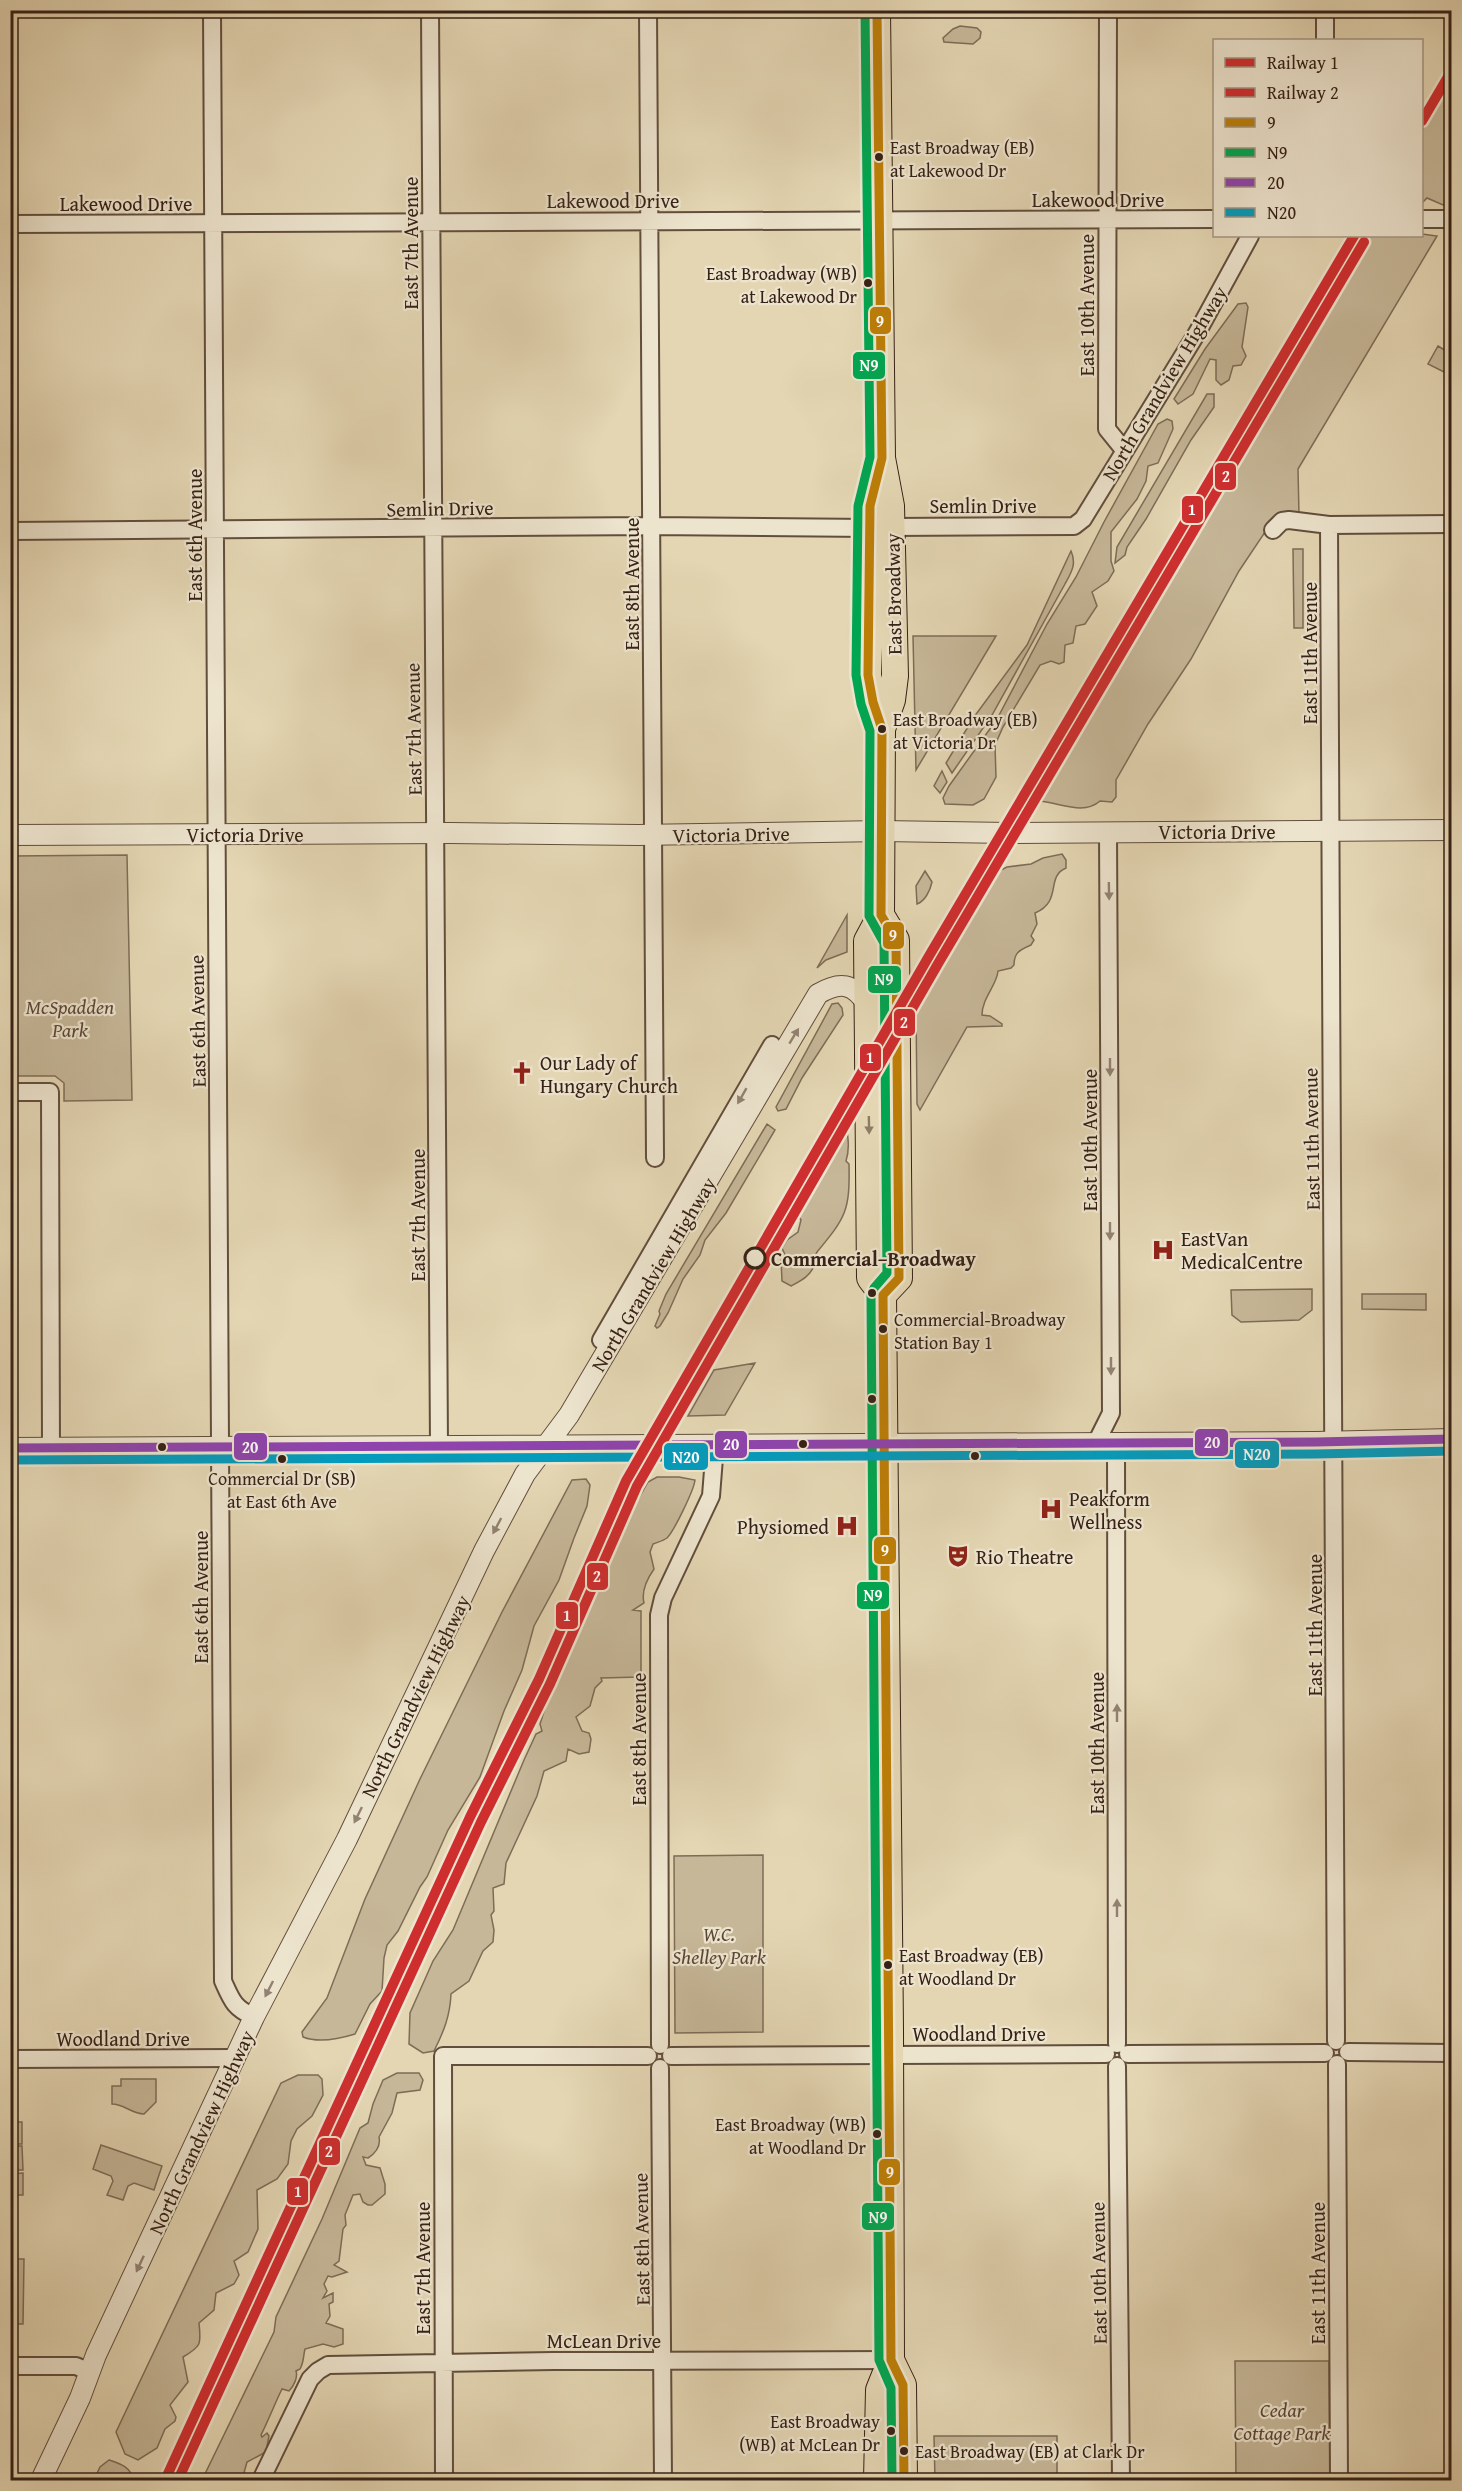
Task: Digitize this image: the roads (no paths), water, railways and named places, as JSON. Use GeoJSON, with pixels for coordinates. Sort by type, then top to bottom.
{"type":"FeatureCollection","features":[{"type":"Feature","properties":{"kind":"main road","name":"East Broadway"},"geometry":{"type":"LineString","coordinates":[[878,10],[882,458],[870,506],[881,528],[868,675],[873,702],[882,729],[885,921],[896,940],[899,1278],[883,1295]]}},
{"type":"Feature","properties":{"kind":"main road","name":"East Broadway"},"geometry":{"type":"LineString","coordinates":[[877,2481],[879,2390],[891,2360],[885,1444],[883,1295],[870,1278],[869,1180],[860,996],[867,966],[867,941],[885,921]]}},
{"type":"Feature","properties":{"kind":"main road","name":"East Broadway"},"geometry":{"type":"LineString","coordinates":[[891,2360],[903,2385],[904,2481]]}},
{"type":"Feature","properties":{"kind":"street","name":"East 6th Avenue"},"geometry":{"type":"LineString","coordinates":[[212,10],[223,1981],[232,2003],[240,2011],[254,2017]]}},
{"type":"Feature","properties":{"kind":"street","name":"East 7th Avenue"},"geometry":{"type":"LineString","coordinates":[[430,10],[439,1446]]}},
{"type":"Feature","properties":{"kind":"street","name":"East 8th Avenue"},"geometry":{"type":"LineString","coordinates":[[648,10],[655,1158]]}},
{"type":"Feature","properties":{"kind":"street","name":"East 10th Avenue"},"geometry":{"type":"LineString","coordinates":[[1108,10],[1107,429],[1124,450]]}},
{"type":"Feature","properties":{"kind":"street"},"geometry":{"type":"LineString","coordinates":[[1325,10],[1325,39]]}},
{"type":"Feature","properties":{"kind":"street","name":"Lakewood Drive"},"geometry":{"type":"LineString","coordinates":[[10,224],[1213,219]]}},
{"type":"Feature","properties":{"kind":"street"},"geometry":{"type":"LineString","coordinates":[[1426,219],[1452,219]]}},
{"type":"Feature","properties":{"kind":"street","name":"North Grandview Highway"},"geometry":{"type":"LineString","coordinates":[[1074,526],[1083,519],[1197,333],[1249,237]]}},
{"type":"Feature","properties":{"kind":"street"},"geometry":{"type":"LineString","coordinates":[[1273,530],[1282,521],[1289,520],[1329,525],[1452,524]]}},
{"type":"Feature","properties":{"kind":"street","name":"East 11th Avenue"},"geometry":{"type":"LineString","coordinates":[[1329,525],[1339,2481]]}},
{"type":"Feature","properties":{"kind":"street","name":"Semlin Drive"},"geometry":{"type":"LineString","coordinates":[[10,531],[432,530],[652,526],[881,528],[1074,526]]}},
{"type":"Feature","properties":{"kind":"street","name":"Victoria Drive"},"geometry":{"type":"LineString","coordinates":[[10,835],[435,833],[652,835],[882,831],[1108,833],[1452,830]]}},
{"type":"Feature","properties":{"kind":"street","name":"East 10th Avenue"},"geometry":{"type":"LineString","coordinates":[[1096,1443],[1111,1413],[1108,833]]}},
{"type":"Feature","properties":{"kind":"street","name":"North Grandview Highway"},"geometry":{"type":"LineString","coordinates":[[41,2481],[254,2017],[347,1839],[484,1551],[525,1474],[569,1415],[818,994],[845,985],[860,996]]}},
{"type":"Feature","properties":{"kind":"street","name":"North Grandview Highway"},"geometry":{"type":"LineString","coordinates":[[601,1340],[772,1045]]}},
{"type":"Feature","properties":{"kind":"street"},"geometry":{"type":"LineString","coordinates":[[10,1092],[50,1092],[51,1448]]}},
{"type":"Feature","properties":{"kind":"street"},"geometry":{"type":"LineString","coordinates":[[10,1448],[1334,1442],[1452,1439]]}},
{"type":"Feature","properties":{"kind":"street","name":"East 10th Avenue"},"geometry":{"type":"LineString","coordinates":[[1116,1443],[1117,2054],[1121,2481]]}},
{"type":"Feature","properties":{"kind":"street","name":"East 8th Avenue"},"geometry":{"type":"LineString","coordinates":[[663,2481],[659,1615],[663,1598],[711,1496],[714,1445]]}},
{"type":"Feature","properties":{"kind":"street","name":"Woodland Drive"},"geometry":{"type":"LineString","coordinates":[[443,2056],[1452,2053]]}},
{"type":"Feature","properties":{"kind":"street","name":"East 7th Avenue"},"geometry":{"type":"LineString","coordinates":[[443,2056],[444,2481]]}},
{"type":"Feature","properties":{"kind":"street","name":"Woodland Drive"},"geometry":{"type":"LineString","coordinates":[[10,2059],[236,2058]]}},
{"type":"Feature","properties":{"kind":"street","name":"McLean Drive"},"geometry":{"type":"LineString","coordinates":[[261,2481],[310,2379],[328,2365],[444,2362],[891,2360]]}},
{"type":"Feature","properties":{"kind":"street"},"geometry":{"type":"LineString","coordinates":[[10,2366],[76,2366],[90,2372]]}},
{"type":"Feature","properties":{"kind":"railway"},"geometry":{"type":"LineString","coordinates":[[169,2480],[188,2429]]}},
{"type":"Feature","properties":{"kind":"rail line","name":"1"},"geometry":{"type":"LineString","coordinates":[[1423,119],[1452,70]]}},
{"type":"Feature","properties":{"kind":"rail line","name":"1"},"geometry":{"type":"LineString","coordinates":[[165,2480],[470,1817],[539,1679],[626,1481],[929,956],[1353,237]]}},
{"type":"Feature","properties":{"kind":"rail line","name":"2"},"geometry":{"type":"LineString","coordinates":[[178,2480],[481,1822],[550,1684],[637,1486],[939,962],[1364,242]]}},
{"type":"Feature","properties":{"kind":"place","name":"East Broadway (EB) at Lakewood Dr"},"geometry":{"type":"Point","coordinates":[879,157]}},
{"type":"Feature","properties":{"kind":"place","name":"East Broadway (WB) at Lakewood Dr"},"geometry":{"type":"Point","coordinates":[868,283]}},
{"type":"Feature","properties":{"kind":"place","name":"East Broadway (EB) at Victoria Dr"},"geometry":{"type":"Point","coordinates":[882,729]}},
{"type":"Feature","properties":{"kind":"place","name":"Our Lady of Hungary Church"},"geometry":{"type":"Point","coordinates":[522,1073]}},
{"type":"Feature","properties":{"kind":"place","name":"EastVan MedicalCentre"},"geometry":{"type":"Point","coordinates":[1163,1250]}},
{"type":"Feature","properties":{"kind":"place","name":"Commercial–Broadway"},"geometry":{"type":"Point","coordinates":[755,1258]}},
{"type":"Feature","properties":{"kind":"place","name":"Commercial-Broadway Station Bay 1"},"geometry":{"type":"Point","coordinates":[883,1329]}},
{"type":"Feature","properties":{"kind":"place","name":"Commercial Dr (SB) at East 6th Ave"},"geometry":{"type":"Point","coordinates":[282,1459]}},
{"type":"Feature","properties":{"kind":"place","name":"Peakform Wellness"},"geometry":{"type":"Point","coordinates":[1051,1509]}},
{"type":"Feature","properties":{"kind":"place","name":"Physiomed"},"geometry":{"type":"Point","coordinates":[847,1526]}},
{"type":"Feature","properties":{"kind":"place","name":"Rio Theatre"},"geometry":{"type":"Point","coordinates":[958,1556]}},
{"type":"Feature","properties":{"kind":"place","name":"East Broadway (EB) at Woodland Dr"},"geometry":{"type":"Point","coordinates":[888,1965]}},
{"type":"Feature","properties":{"kind":"place","name":"East Broadway (WB) at Woodland Dr"},"geometry":{"type":"Point","coordinates":[877,2134]}},
{"type":"Feature","properties":{"kind":"place","name":"East Broadway (WB) at McLean Dr"},"geometry":{"type":"Point","coordinates":[891,2431]}},
{"type":"Feature","properties":{"kind":"place","name":"East Broadway (EB) at Clark Dr"},"geometry":{"type":"Point","coordinates":[904,2451]}},
{"type":"Feature","properties":{"kind":"park label","name":"McSpadden Park"},"geometry":{"type":"Point","coordinates":[70,1018]}},
{"type":"Feature","properties":{"kind":"park label","name":"W.C. Shelley Park"},"geometry":{"type":"Point","coordinates":[719,1944]}},
{"type":"Feature","properties":{"kind":"park label","name":"Cedar Cottage Park"},"geometry":{"type":"Point","coordinates":[1282,2420]}}]}
